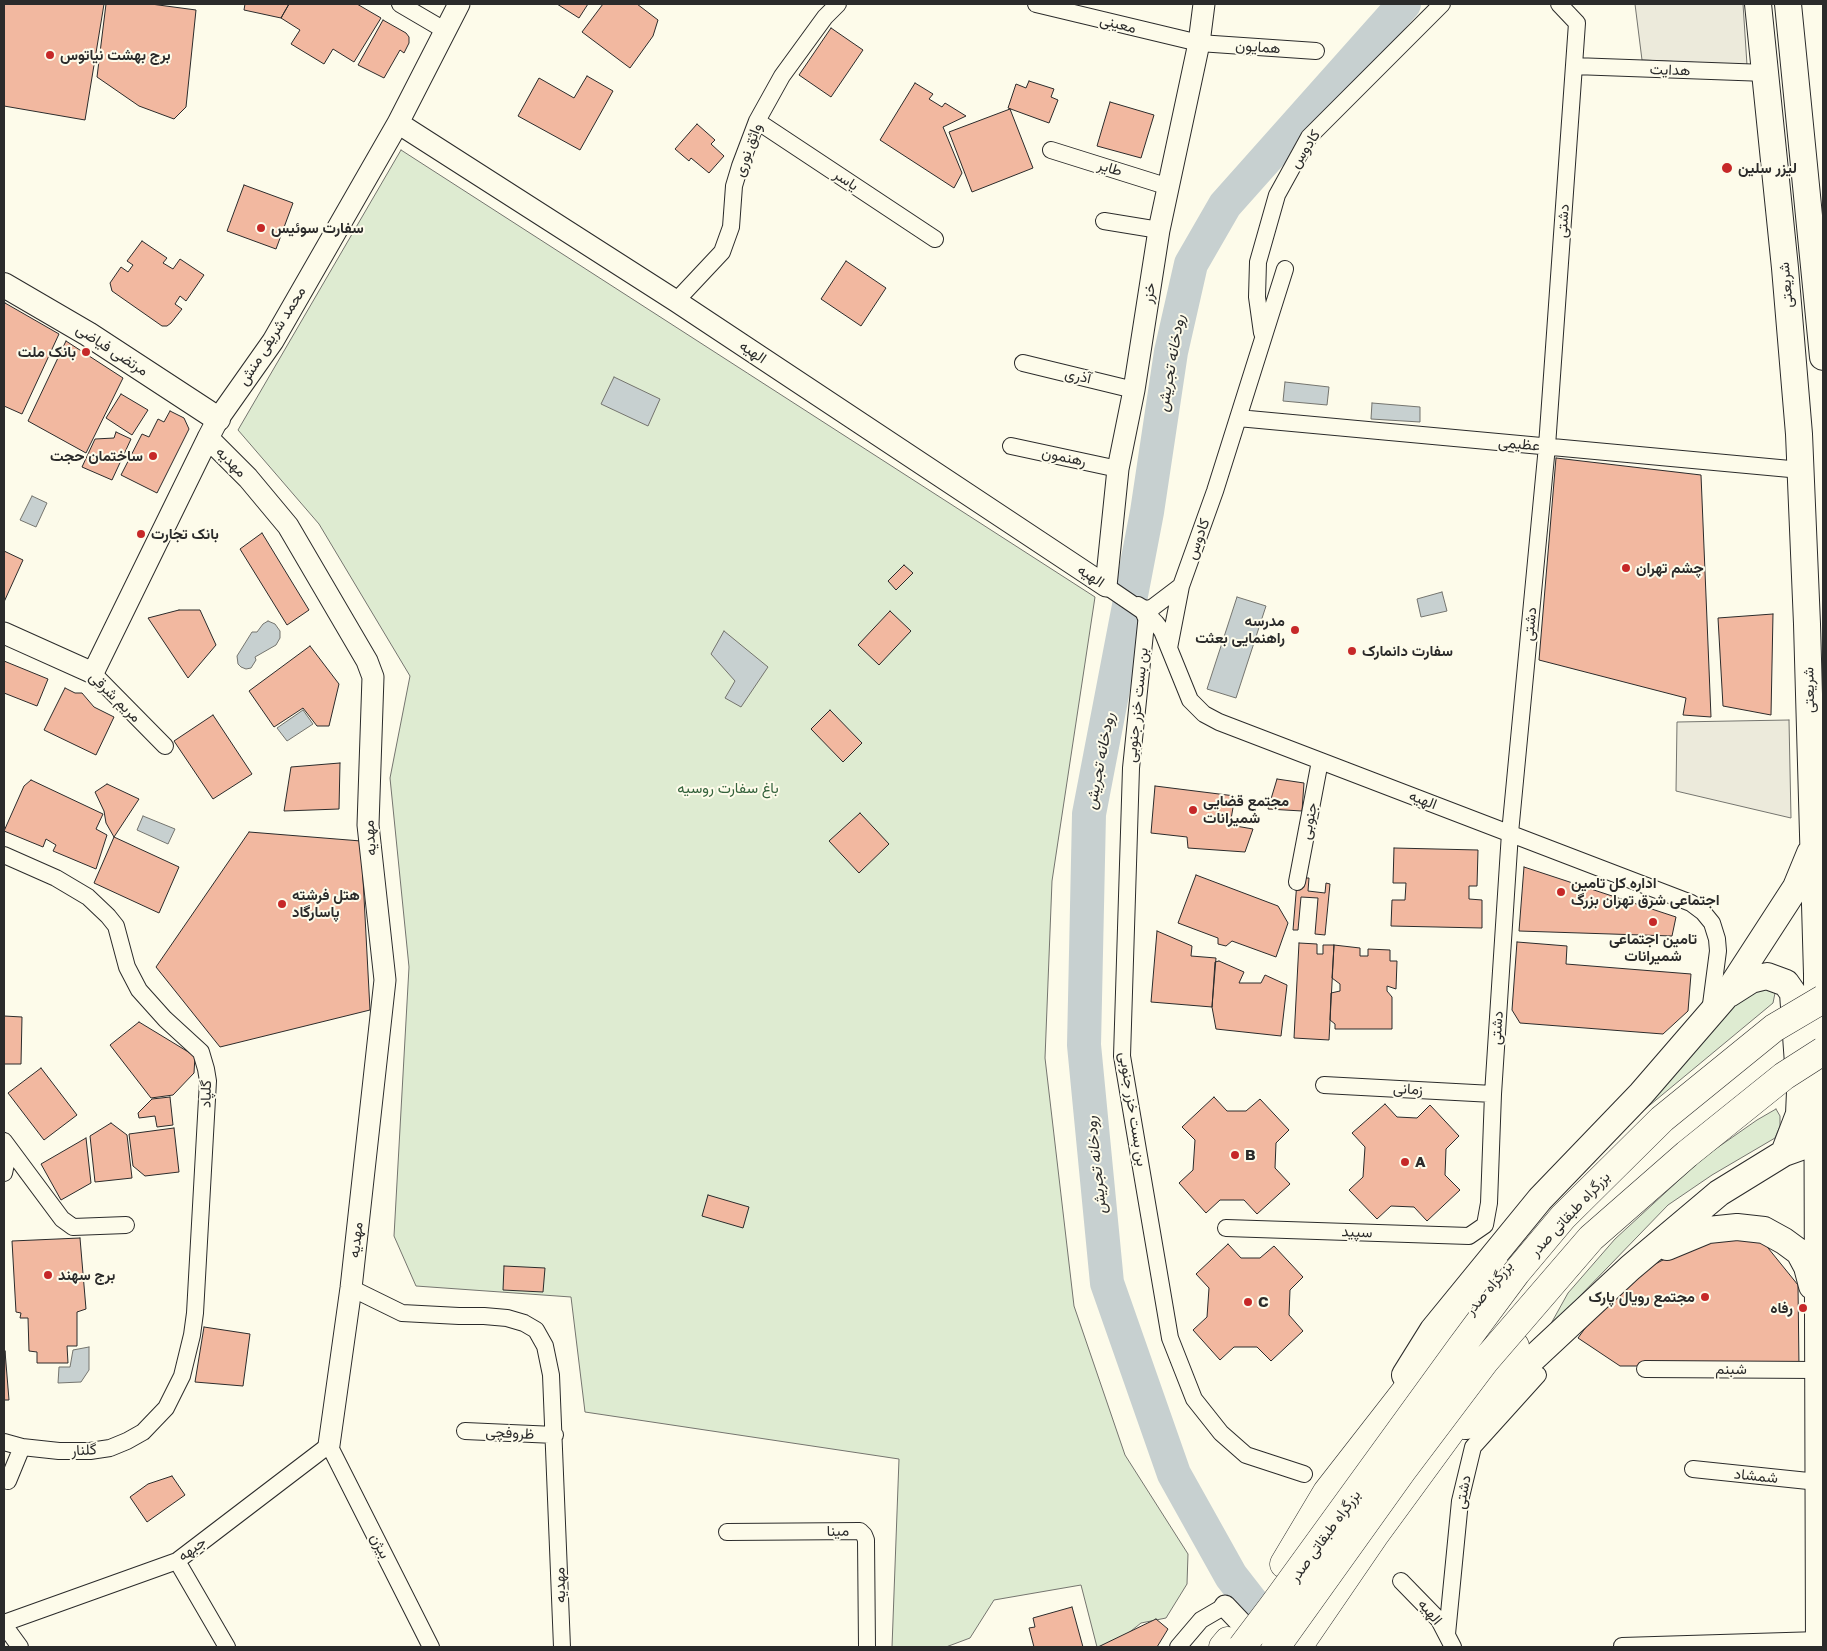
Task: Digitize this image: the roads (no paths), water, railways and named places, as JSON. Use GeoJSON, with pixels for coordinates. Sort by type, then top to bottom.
{"type":"FeatureCollection","features":[{"type":"Feature","properties":{"kind":"highway","name":"بزرگراه صدر"},"geometry":{"type":"LineString","coordinates":[[1231,1645],[1284,1564],[1327,1492],[1447,1338],[1553,1210],[1658,1116],[1771,1023],[1823,992]]}},
{"type":"Feature","properties":{"kind":"highway","name":"بزرگراه طبقاتی صدر"},"geometry":{"type":"LineString","coordinates":[[1231,1645],[1297,1574],[1461,1347],[1516,1273],[1562,1217],[1662,1119],[1774,1028],[1823,999]]}},
{"type":"Feature","properties":{"kind":"highway","name":"بزرگراه طبقاتی صدر"},"geometry":{"type":"LineString","coordinates":[[1276,1647],[1397,1477],[1485,1361],[1590,1238],[1776,1082],[1823,1051]]}},
{"type":"Feature","properties":{"kind":"highway"},"geometry":{"type":"LineString","coordinates":[[1298,1647],[1415,1479],[1497,1368],[1598,1244],[1691,1158],[1784,1082],[1823,1060]]}},
{"type":"Feature","properties":{"kind":"main road","name":"شریعتی"},"geometry":{"type":"LineString","coordinates":[[1758,4],[1785,268],[1801,470],[1807,624],[1820,1141],[1820,1226],[1817,1303],[1819,1644]]}},
{"type":"Feature","properties":{"kind":"main road","name":"شریعتی"},"geometry":{"type":"LineString","coordinates":[[1788,4],[1823,357]]}},
{"type":"Feature","properties":{"kind":"main road","name":"مرتضی فیاضی"},"geometry":{"type":"LineString","coordinates":[[4,285],[88,334],[213,429]]}},
{"type":"Feature","properties":{"kind":"main road"},"geometry":{"type":"LineString","coordinates":[[1361,1449],[1433,1330],[1540,1199],[1641,1094],[1717,1005],[1796,887],[1814,843]]}},
{"type":"Feature","properties":{"kind":"main road"},"geometry":{"type":"LineString","coordinates":[[1717,1005],[1751,980],[1767,976],[1786,983],[1793,993],[1800,1092],[1799,1114],[1784,1153]]}},
{"type":"Feature","properties":{"kind":"main road"},"geometry":{"type":"LineString","coordinates":[[1415,1479],[1512,1378],[1630,1268],[1719,1193],[1784,1153],[1820,1141]]}},
{"type":"Feature","properties":{"kind":"main road"},"geometry":{"type":"LineString","coordinates":[[1630,1268],[1675,1242],[1708,1230],[1737,1227],[1764,1230],[1799,1252],[1807,1267],[1817,1303]]}},
{"type":"Feature","properties":{"kind":"street"},"geometry":{"type":"LineString","coordinates":[[400,4],[446,31]]}},
{"type":"Feature","properties":{"kind":"street","name":"محمد شریفی منش"},"geometry":{"type":"LineString","coordinates":[[93,673],[213,429],[273,341],[398,123],[460,4]]}},
{"type":"Feature","properties":{"kind":"street","name":"واثق نوری"},"geometry":{"type":"LineString","coordinates":[[676,301],[722,252],[731,227],[734,186],[757,121],[782,76],[825,17],[838,4]]}},
{"type":"Feature","properties":{"kind":"street","name":"معینی"},"geometry":{"type":"LineString","coordinates":[[1036,4],[1199,44]]}},
{"type":"Feature","properties":{"kind":"street","name":"خزر"},"geometry":{"type":"LineString","coordinates":[[1107,585],[1118,469],[1134,390],[1159,230],[1170,187],[1199,44],[1204,4]]}},
{"type":"Feature","properties":{"kind":"street","name":"کادوس"},"geometry":{"type":"LineString","coordinates":[[1263,338],[1257,297],[1258,262],[1277,195],[1309,137],[1442,4]]}},
{"type":"Feature","properties":{"kind":"street","name":"دشتی"},"geometry":{"type":"LineString","coordinates":[[1485,1225],[1489,1203],[1493,1094],[1510,833],[1547,446],[1577,23],[1559,4]]}},
{"type":"Feature","properties":{"kind":"street","name":"همایون"},"geometry":{"type":"LineString","coordinates":[[1199,44],[1316,51]]}},
{"type":"Feature","properties":{"kind":"street","name":"هدایت"},"geometry":{"type":"LineString","coordinates":[[1574,66],[1766,73]]}},
{"type":"Feature","properties":{"kind":"street","name":"یاسر"},"geometry":{"type":"LineString","coordinates":[[757,121],[935,239]]}},
{"type":"Feature","properties":{"kind":"street","name":"الهیه"},"geometry":{"type":"LineString","coordinates":[[398,123],[676,301],[1148,613],[1162,631],[1190,700],[1204,714],[1219,722],[1691,903],[1703,912],[1712,923],[1717,939],[1717,1005]]}},
{"type":"Feature","properties":{"kind":"street","name":"طایر"},"geometry":{"type":"LineString","coordinates":[[1051,150],[1170,187]]}},
{"type":"Feature","properties":{"kind":"street"},"geometry":{"type":"LineString","coordinates":[[1104,221],[1159,230]]}},
{"type":"Feature","properties":{"kind":"street","name":"کادوس"},"geometry":{"type":"LineString","coordinates":[[1169,648],[1181,586],[1215,491],[1285,269]]}},
{"type":"Feature","properties":{"kind":"street","name":"آذری"},"geometry":{"type":"LineString","coordinates":[[1023,363],[1134,390]]}},
{"type":"Feature","properties":{"kind":"street","name":"عظیمی"},"geometry":{"type":"LineString","coordinates":[[1238,418],[1801,470]]}},
{"type":"Feature","properties":{"kind":"street","name":"مهدیه"},"geometry":{"type":"LineString","coordinates":[[213,429],[248,478],[288,526],[366,661],[372,677],[368,825],[385,980],[351,1288],[329,1445]]}},
{"type":"Feature","properties":{"kind":"street","name":"رهنمون"},"geometry":{"type":"LineString","coordinates":[[1011,446],[1118,469]]}},
{"type":"Feature","properties":{"kind":"street"},"geometry":{"type":"LineString","coordinates":[[1148,613],[1181,586]]}},
{"type":"Feature","properties":{"kind":"street","name":"بن بست خزر جنوبی"},"geometry":{"type":"LineString","coordinates":[[1148,613],[1131,768],[1122,1056],[1170,1338],[1194,1399],[1221,1433],[1246,1455],[1304,1474]]}},
{"type":"Feature","properties":{"kind":"street","name":"مریم شرقی"},"geometry":{"type":"LineString","coordinates":[[4,633],[93,673],[165,746]]}},
{"type":"Feature","properties":{"kind":"street","name":"جنوبی"},"geometry":{"type":"LineString","coordinates":[[1297,882],[1320,761]]}},
{"type":"Feature","properties":{"kind":"street","name":"گلپاد"},"geometry":{"type":"LineString","coordinates":[[4,855],[56,878],[88,897],[100,907],[116,926],[127,967],[139,990],[165,1019],[201,1052],[204,1059],[208,1081],[195,1313],[192,1335],[182,1376],[166,1408],[156,1419]]}},
{"type":"Feature","properties":{"kind":"street","name":"زمانی"},"geometry":{"type":"LineString","coordinates":[[1324,1085],[1493,1094]]}},
{"type":"Feature","properties":{"kind":"street"},"geometry":{"type":"LineString","coordinates":[[4,1173],[8,1159],[6,1143]]}},
{"type":"Feature","properties":{"kind":"street"},"geometry":{"type":"LineString","coordinates":[[6,1143],[62,1219],[73,1227],[126,1225]]}},
{"type":"Feature","properties":{"kind":"street","name":"سپید"},"geometry":{"type":"LineString","coordinates":[[1226,1228],[1469,1236],[1485,1225]]}},
{"type":"Feature","properties":{"kind":"street","name":"مهدیه"},"geometry":{"type":"LineString","coordinates":[[351,1288],[402,1313],[507,1318],[524,1323],[536,1330],[545,1346],[552,1375],[562,1647]]}},
{"type":"Feature","properties":{"kind":"street","name":"شبنم"},"geometry":{"type":"LineString","coordinates":[[1645,1369],[1817,1370]]}},
{"type":"Feature","properties":{"kind":"street","name":"دشتی"},"geometry":{"type":"LineString","coordinates":[[1450,1640],[1460,1501],[1473,1447],[1538,1375]]}},
{"type":"Feature","properties":{"kind":"street","name":"گلنار"},"geometry":{"type":"LineString","coordinates":[[4,1442],[59,1451],[110,1448],[143,1432],[156,1419]]}},
{"type":"Feature","properties":{"kind":"street","name":"ظروفچی"},"geometry":{"type":"LineString","coordinates":[[465,1431],[555,1436]]}},
{"type":"Feature","properties":{"kind":"street","name":"جبهه"},"geometry":{"type":"LineString","coordinates":[[4,1624],[177,1561],[329,1445]]}},
{"type":"Feature","properties":{"kind":"street","name":"بیژن"},"geometry":{"type":"LineString","coordinates":[[329,1445],[431,1647]]}},
{"type":"Feature","properties":{"kind":"street"},"geometry":{"type":"LineString","coordinates":[[8,1481],[22,1446]]}},
{"type":"Feature","properties":{"kind":"street","name":"شمشاد"},"geometry":{"type":"LineString","coordinates":[[1694,1469],[1818,1482]]}},
{"type":"Feature","properties":{"kind":"street","name":"مینا"},"geometry":{"type":"LineString","coordinates":[[727,1532],[860,1531],[864,1534],[866,1540],[867,1647]]}},
{"type":"Feature","properties":{"kind":"street"},"geometry":{"type":"LineString","coordinates":[[177,1561],[227,1647]]}},
{"type":"Feature","properties":{"kind":"street","name":"الهیه"},"geometry":{"type":"LineString","coordinates":[[1401,1580],[1431,1611],[1450,1640]]}},
{"type":"Feature","properties":{"kind":"street"},"geometry":{"type":"LineString","coordinates":[[1178,1647],[1201,1620],[1225,1606],[1264,1647]]}},
{"type":"Feature","properties":{"kind":"street"},"geometry":{"type":"LineString","coordinates":[[4,1624],[20,1647]]}},
{"type":"Feature","properties":{"kind":"street"},"geometry":{"type":"LineString","coordinates":[[1622,1646],[1819,1644]]}},
{"type":"Feature","properties":{"kind":"waterway","name":"رودخانه تجریش"},"geometry":{"type":"LineString","coordinates":[[1286,1642],[1266,1621],[1231,1576],[1174,1474],[1107,1283],[1084,1045],[1089,814],[1147,512],[1171,352],[1191,264],[1225,205],[1404,4]]}},
{"type":"Feature","properties":{"kind":"place","name":"برج بهشت نیاتوس"},"geometry":{"type":"Point","coordinates":[50,55]}},
{"type":"Feature","properties":{"kind":"place","name":"لیزر سلین"},"geometry":{"type":"Point","coordinates":[1727,168]}},
{"type":"Feature","properties":{"kind":"place","name":"سفارت سوئیس"},"geometry":{"type":"Point","coordinates":[261,228]}},
{"type":"Feature","properties":{"kind":"place","name":"بانک ملت"},"geometry":{"type":"Point","coordinates":[86,352]}},
{"type":"Feature","properties":{"kind":"place","name":"ساختمان حجت"},"geometry":{"type":"Point","coordinates":[153,456]}},
{"type":"Feature","properties":{"kind":"place","name":"بانک تجارت"},"geometry":{"type":"Point","coordinates":[141,534]}},
{"type":"Feature","properties":{"kind":"place","name":"چشم تهران"},"geometry":{"type":"Point","coordinates":[1626,568]}},
{"type":"Feature","properties":{"kind":"place","name":"مدرسه راهنمایی بعثت"},"geometry":{"type":"Point","coordinates":[1295,630]}},
{"type":"Feature","properties":{"kind":"place","name":"سفارت دانمارک"},"geometry":{"type":"Point","coordinates":[1352,651]}},
{"type":"Feature","properties":{"kind":"place","name":"مجتمع قضایی شمیرانات"},"geometry":{"type":"Point","coordinates":[1193,810]}},
{"type":"Feature","properties":{"kind":"place","name":"اداره کل تامین اجتماعی شرق تهران بزرگ"},"geometry":{"type":"Point","coordinates":[1561,892]}},
{"type":"Feature","properties":{"kind":"place","name":"هتل فرشته پاسارگاد"},"geometry":{"type":"Point","coordinates":[282,904]}},
{"type":"Feature","properties":{"kind":"place","name":"تامین اجتماعی شمیرانات"},"geometry":{"type":"Point","coordinates":[1653,922]}},
{"type":"Feature","properties":{"kind":"place","name":"B"},"geometry":{"type":"Point","coordinates":[1235,1155]}},
{"type":"Feature","properties":{"kind":"place","name":"A"},"geometry":{"type":"Point","coordinates":[1405,1162]}},
{"type":"Feature","properties":{"kind":"place","name":"برج سهند"},"geometry":{"type":"Point","coordinates":[48,1275]}},
{"type":"Feature","properties":{"kind":"place","name":"مجتمع رویال پارک"},"geometry":{"type":"Point","coordinates":[1705,1297]}},
{"type":"Feature","properties":{"kind":"place","name":"C"},"geometry":{"type":"Point","coordinates":[1248,1302]}},
{"type":"Feature","properties":{"kind":"place","name":"رفاه"},"geometry":{"type":"Point","coordinates":[1803,1308]}},
{"type":"Feature","properties":{"kind":"park label","name":"باغ سفارت روسیه"},"geometry":{"type":"Point","coordinates":[728,788]}}]}
